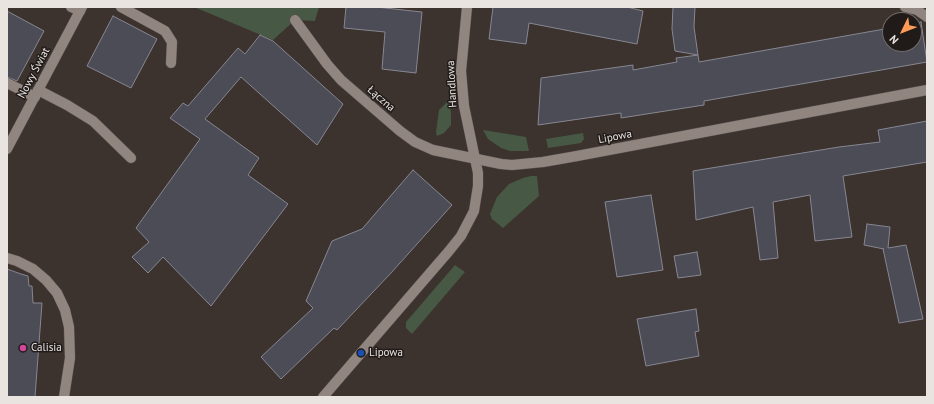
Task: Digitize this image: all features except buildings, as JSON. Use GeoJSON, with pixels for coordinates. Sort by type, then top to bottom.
{"type":"FeatureCollection","features":[{"type":"Feature","properties":{"kind":"street"},"geometry":{"type":"LineString","coordinates":[[121,7],[165,31],[172,42],[172,63]]}},
{"type":"Feature","properties":{"kind":"street","name":"Handlowa"},"geometry":{"type":"LineString","coordinates":[[467,7],[462,54],[462,89],[475,160]]}},
{"type":"Feature","properties":{"kind":"street"},"geometry":{"type":"LineString","coordinates":[[905,7],[917,10],[927,17]]}},
{"type":"Feature","properties":{"kind":"street","name":"Nowy Świat"},"geometry":{"type":"LineString","coordinates":[[7,149],[37,93],[77,8]]}},
{"type":"Feature","properties":{"kind":"street","name":"Łączna"},"geometry":{"type":"LineString","coordinates":[[295,20],[327,64],[341,80],[400,131],[415,142],[433,150],[475,160]]}},
{"type":"Feature","properties":{"kind":"street"},"geometry":{"type":"LineString","coordinates":[[7,83],[67,105],[93,121],[131,158]]}},
{"type":"Feature","properties":{"kind":"street","name":"Lipowa"},"geometry":{"type":"LineString","coordinates":[[475,160],[512,165],[542,162],[927,90]]}},
{"type":"Feature","properties":{"kind":"street"},"geometry":{"type":"LineString","coordinates":[[323,397],[461,236],[472,218],[477,200],[478,186],[475,160]]}},
{"type":"Feature","properties":{"kind":"street"},"geometry":{"type":"LineString","coordinates":[[7,258],[33,269],[46,280],[57,293],[66,310],[69,327],[70,358],[64,397]]}},
{"type":"Feature","properties":{"kind":"green space"},"geometry":{"type":"Polygon","coordinates":[[[194,7],[319,7],[315,21],[295,20],[273,40],[194,7]]]}},
{"type":"Feature","properties":{"kind":"green space"},"geometry":{"type":"Polygon","coordinates":[[[449,100],[451,125],[444,133],[437,136],[436,132],[439,110],[449,100]]]}},
{"type":"Feature","properties":{"kind":"green space"},"geometry":{"type":"Polygon","coordinates":[[[483,130],[526,137],[529,151],[510,151],[501,148],[488,139],[483,130]]]}},
{"type":"Feature","properties":{"kind":"green space"},"geometry":{"type":"Polygon","coordinates":[[[583,133],[584,139],[581,143],[548,148],[546,139],[583,133]]]}},
{"type":"Feature","properties":{"kind":"green space"},"geometry":{"type":"Polygon","coordinates":[[[531,176],[537,176],[539,196],[503,228],[492,219],[490,214],[497,197],[509,184],[531,176]]]}},
{"type":"Feature","properties":{"kind":"green space"},"geometry":{"type":"Polygon","coordinates":[[[455,265],[465,272],[412,334],[406,328],[406,322],[455,265]]]}},
{"type":"Feature","properties":{"kind":"place","name":"Calisia"},"geometry":{"type":"Point","coordinates":[23,348]}},
{"type":"Feature","properties":{"kind":"place","name":"Lipowa"},"geometry":{"type":"Point","coordinates":[361,353]}}]}
